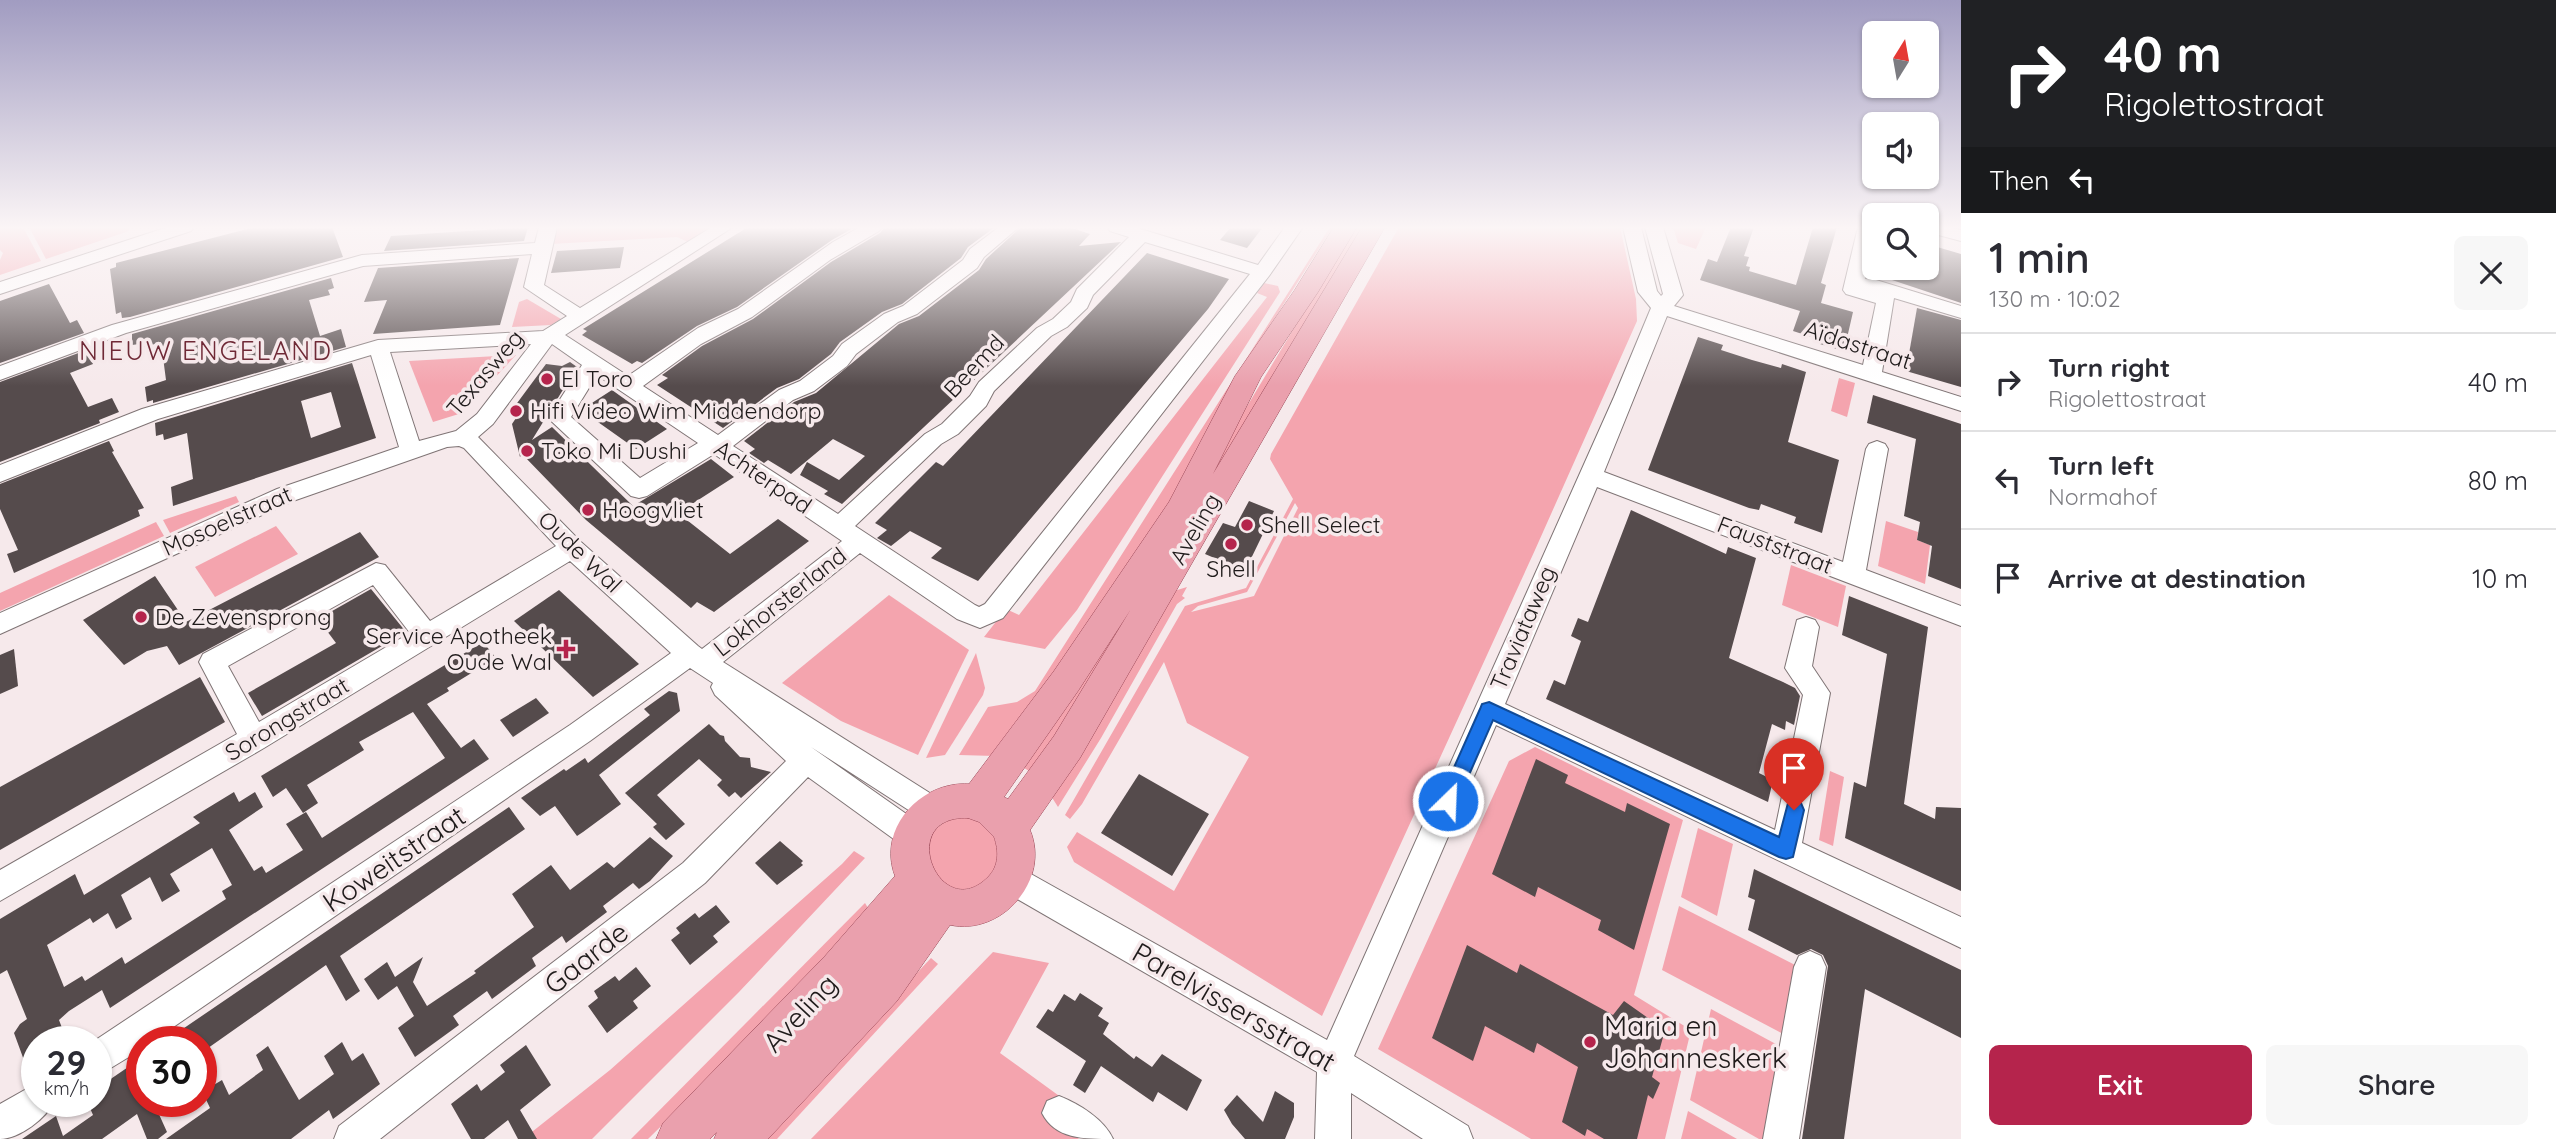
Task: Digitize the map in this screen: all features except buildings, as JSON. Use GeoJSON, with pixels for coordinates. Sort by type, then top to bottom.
{"type":"FeatureCollection","features":[{"type":"Feature","properties":{"kind":"main road","name":"Aveling"},"geometry":{"type":"LineString","coordinates":[[976,804],[1066,681],[1181,507],[1248,376],[1313,280]]}},
{"type":"Feature","properties":{"kind":"main road","name":"Aveling"},"geometry":{"type":"LineString","coordinates":[[1010,827],[1067,747],[1342,280]]}},
{"type":"Feature","properties":{"kind":"main road"},"geometry":{"type":"LineString","coordinates":[[950,804],[976,804],[999,814],[1010,827],[1017,841],[1018,856],[1011,879],[1000,892],[978,904],[960,906],[929,892],[908,853],[923,823],[950,804]]}},
{"type":"Feature","properties":{"kind":"main road","name":"Aveling"},"geometry":{"type":"LineString","coordinates":[[679,1139],[840,971],[929,892]]}},
{"type":"Feature","properties":{"kind":"main road","name":"Aveling"},"geometry":{"type":"LineString","coordinates":[[737,1139],[882,986],[914,938],[929,892]]}},
{"type":"Feature","properties":{"kind":"street"},"geometry":{"type":"LineString","coordinates":[[0,288],[24,280]]}},
{"type":"Feature","properties":{"kind":"street"},"geometry":{"type":"LineString","coordinates":[[0,373],[119,329],[294,280]]}},
{"type":"Feature","properties":{"kind":"street"},"geometry":{"type":"LineString","coordinates":[[535,280],[534,287],[580,316]]}},
{"type":"Feature","properties":{"kind":"street","name":"Texasweg"},"geometry":{"type":"LineString","coordinates":[[462,438],[485,419],[547,337],[638,280]]}},
{"type":"Feature","properties":{"kind":"street"},"geometry":{"type":"LineString","coordinates":[[628,386],[716,326],[738,318],[783,287],[789,280]]}},
{"type":"Feature","properties":{"kind":"street"},"geometry":{"type":"LineString","coordinates":[[594,363],[559,418],[639,490],[716,445],[786,395],[807,386],[840,361],[849,349],[891,318],[910,310],[949,280]]}},
{"type":"Feature","properties":{"kind":"street","name":"Beemd"},"geometry":{"type":"LineString","coordinates":[[849,534],[933,439],[950,429],[978,401],[986,387],[1044,332],[1059,323],[1080,304],[1084,293],[1096,280]]}},
{"type":"Feature","properties":{"kind":"street","name":"Achterpad"},"geometry":{"type":"LineString","coordinates":[[547,337],[558,339],[966,612],[980,618],[994,611],[1256,280]]}},
{"type":"Feature","properties":{"kind":"street"},"geometry":{"type":"LineString","coordinates":[[1645,280],[1648,292],[1661,308]]}},
{"type":"Feature","properties":{"kind":"street","name":"Traviataweg"},"geometry":{"type":"LineString","coordinates":[[1334,1063],[1661,308],[1673,295],[1669,280]]}},
{"type":"Feature","properties":{"kind":"street"},"geometry":{"type":"LineString","coordinates":[[1855,280],[1853,290],[1886,300],[1871,375]]}},
{"type":"Feature","properties":{"kind":"street"},"geometry":{"type":"LineString","coordinates":[[1856,280],[1961,312]]}},
{"type":"Feature","properties":{"kind":"street","name":"Aïdastraat"},"geometry":{"type":"LineString","coordinates":[[1661,308],[1961,404]]}},
{"type":"Feature","properties":{"kind":"street"},"geometry":{"type":"LineString","coordinates":[[0,474],[150,414],[377,346],[547,337]]}},
{"type":"Feature","properties":{"kind":"street"},"geometry":{"type":"LineString","coordinates":[[377,346],[412,452]]}},
{"type":"Feature","properties":{"kind":"street","name":"Mosoelstraat"},"geometry":{"type":"LineString","coordinates":[[0,624],[285,495],[445,440],[462,438]]}},
{"type":"Feature","properties":{"kind":"street","name":"Oude Wal"},"geometry":{"type":"LineString","coordinates":[[462,438],[472,443],[572,548],[696,659],[748,712],[806,760],[923,823]]}},
{"type":"Feature","properties":{"kind":"street"},"geometry":{"type":"LineString","coordinates":[[1853,575],[1877,449]]}},
{"type":"Feature","properties":{"kind":"street","name":"Fauststraat"},"geometry":{"type":"LineString","coordinates":[[1589,475],[1961,616]]}},
{"type":"Feature","properties":{"kind":"street","name":"Lokhorsterland"},"geometry":{"type":"LineString","coordinates":[[696,659],[849,534]]}},
{"type":"Feature","properties":{"kind":"street","name":"Sorongstraat"},"geometry":{"type":"LineString","coordinates":[[0,886],[254,739],[572,548]]}},
{"type":"Feature","properties":{"kind":"street"},"geometry":{"type":"LineString","coordinates":[[254,739],[212,662],[376,572],[427,636]]}},
{"type":"Feature","properties":{"kind":"street"},"geometry":{"type":"LineString","coordinates":[[1786,850],[1818,694],[1798,668],[1806,627]]}},
{"type":"Feature","properties":{"kind":"street","name":"Oude Wal"},"geometry":{"type":"LineString","coordinates":[[696,659],[923,823]]}},
{"type":"Feature","properties":{"kind":"street","name":"Koweitstraat"},"geometry":{"type":"LineString","coordinates":[[112,1049],[580,733],[696,659]]}},
{"type":"Feature","properties":{"kind":"street"},"geometry":{"type":"LineString","coordinates":[[1489,709],[1961,933]]}},
{"type":"Feature","properties":{"kind":"street","name":"Gaarde"},"geometry":{"type":"LineString","coordinates":[[352,1139],[694,873],[806,760]]}},
{"type":"Feature","properties":{"kind":"street","name":"Parelvissersstraat"},"geometry":{"type":"LineString","coordinates":[[1011,879],[1334,1063],[1455,1139]]}},
{"type":"Feature","properties":{"kind":"street"},"geometry":{"type":"LineString","coordinates":[[1781,1139],[1810,967]]}},
{"type":"Feature","properties":{"kind":"street"},"geometry":{"type":"LineString","coordinates":[[1333,1139],[1334,1063]]}},
{"type":"Feature","properties":{"kind":"street"},"geometry":{"type":"LineString","coordinates":[[0,1125],[21,1111]]}},
{"type":"Feature","properties":{"kind":"street"},"geometry":{"type":"LineString","coordinates":[[1059,1113],[1095,1139]]}},
{"type":"Feature","properties":{"kind":"shaded area"},"geometry":{"type":"Polygon","coordinates":[[[1296,280],[1299,280],[1250,357],[1193,465],[1090,630],[995,756],[959,755],[988,707],[1017,702],[1035,691],[1296,280]]]}},
{"type":"Feature","properties":{"kind":"shaded area"},"geometry":{"type":"Polygon","coordinates":[[[1323,280],[1334,280],[1037,776],[1021,766],[1164,544],[1323,280]]]}},
{"type":"Feature","properties":{"kind":"shaded area"},"geometry":{"type":"Polygon","coordinates":[[[1369,280],[1632,280],[1637,321],[1322,1016],[1074,862],[1067,847],[1077,832],[1174,891],[1249,757],[1187,723],[1164,662],[1082,804],[1070,819],[1065,815],[1185,606],[1246,588],[1293,499],[1270,459],[1369,280]],[[1295,503],[1247,592],[1198,606],[1191,612],[1254,596],[1298,508],[1295,503]]]}},
{"type":"Feature","properties":{"kind":"shaded area"},"geometry":{"type":"Polygon","coordinates":[[[1264,283],[1278,286],[1280,292],[1077,610],[1045,649],[984,637],[1006,609],[1019,615],[1267,297],[1257,293],[1264,283]]]}},
{"type":"Feature","properties":{"kind":"shaded area"},"geometry":{"type":"Polygon","coordinates":[[[527,299],[561,319],[551,325],[512,327],[519,302],[527,299]]]}},
{"type":"Feature","properties":{"kind":"shaded area"},"geometry":{"type":"Polygon","coordinates":[[[516,355],[462,413],[433,422],[409,361],[516,355]]]}},
{"type":"Feature","properties":{"kind":"shaded area"},"geometry":{"type":"Polygon","coordinates":[[[1839,378],[1855,383],[1847,417],[1831,411],[1839,378]]]}},
{"type":"Feature","properties":{"kind":"shaded area"},"geometry":{"type":"Polygon","coordinates":[[[236,496],[239,502],[170,533],[163,520],[236,496]]]}},
{"type":"Feature","properties":{"kind":"shaded area"},"geometry":{"type":"Polygon","coordinates":[[[1886,521],[1918,532],[1917,540],[1930,545],[1925,584],[1878,566],[1886,521]]]}},
{"type":"Feature","properties":{"kind":"shaded area"},"geometry":{"type":"Polygon","coordinates":[[[156,522],[164,536],[0,611],[0,593],[156,522]]]}},
{"type":"Feature","properties":{"kind":"shaded area"},"geometry":{"type":"Polygon","coordinates":[[[276,526],[298,554],[215,597],[195,567],[276,526]]]}},
{"type":"Feature","properties":{"kind":"shaded area"},"geometry":{"type":"Polygon","coordinates":[[[1791,565],[1846,586],[1838,627],[1782,605],[1791,565]]]}},
{"type":"Feature","properties":{"kind":"shaded area"},"geometry":{"type":"Polygon","coordinates":[[[1187,587],[1182,596],[1185,598],[1177,604],[1101,738],[1058,807],[1046,788],[1174,591],[1187,587]]]}},
{"type":"Feature","properties":{"kind":"shaded area"},"geometry":{"type":"Polygon","coordinates":[[[889,595],[969,650],[918,755],[841,721],[782,683],[889,595]]]}},
{"type":"Feature","properties":{"kind":"shaded area"},"geometry":{"type":"Polygon","coordinates":[[[976,653],[985,688],[983,695],[945,755],[926,758],[976,653]]]}},
{"type":"Feature","properties":{"kind":"shaded area"},"geometry":{"type":"Polygon","coordinates":[[[1535,747],[1683,820],[1634,995],[1691,1030],[1665,1139],[1531,1139],[1378,1049],[1509,761],[1535,747]]]}},
{"type":"Feature","properties":{"kind":"shaded area"},"geometry":{"type":"Polygon","coordinates":[[[1830,771],[1844,777],[1833,846],[1819,840],[1830,771]]]}},
{"type":"Feature","properties":{"kind":"shaded area"},"geometry":{"type":"Polygon","coordinates":[[[954,816],[979,818],[1003,844],[994,878],[967,889],[954,888],[929,872],[929,838],[937,828],[954,816]]]}},
{"type":"Feature","properties":{"kind":"shaded area"},"geometry":{"type":"Polygon","coordinates":[[[1698,828],[1733,844],[1717,916],[1681,897],[1698,828]]]}},
{"type":"Feature","properties":{"kind":"shaded area"},"geometry":{"type":"Polygon","coordinates":[[[854,851],[865,858],[739,992],[592,1139],[523,1139],[610,1070],[854,851]]]}},
{"type":"Feature","properties":{"kind":"shaded area"},"geometry":{"type":"Polygon","coordinates":[[[865,903],[874,918],[648,1139],[631,1139],[865,903]]]}},
{"type":"Feature","properties":{"kind":"shaded area"},"geometry":{"type":"Polygon","coordinates":[[[1679,906],[1799,967],[1787,1036],[1662,970],[1679,906]]]}},
{"type":"Feature","properties":{"kind":"shaded area"},"geometry":{"type":"Polygon","coordinates":[[[993,952],[1049,963],[1000,1053],[1062,1098],[1050,1116],[1079,1139],[811,1139],[993,952]]]}},
{"type":"Feature","properties":{"kind":"shaded area"},"geometry":{"type":"Polygon","coordinates":[[[931,958],[938,964],[777,1139],[760,1139],[931,958]]]}},
{"type":"Feature","properties":{"kind":"shaded area"},"geometry":{"type":"Polygon","coordinates":[[[1711,1009],[1785,1049],[1769,1139],[1759,1139],[1690,1100],[1711,1009]]]}},
{"type":"Feature","properties":{"kind":"shaded area"},"geometry":{"type":"Polygon","coordinates":[[[1688,1111],[1737,1139],[1681,1139],[1688,1111]]]}},
{"type":"Feature","properties":{"kind":"place","name":"El Toro"},"geometry":{"type":"Point","coordinates":[547,379]}},
{"type":"Feature","properties":{"kind":"place","name":"Hifi Video Wim Middendorp"},"geometry":{"type":"Point","coordinates":[516,411]}},
{"type":"Feature","properties":{"kind":"place","name":"Toko Mi Dushi"},"geometry":{"type":"Point","coordinates":[527,451]}},
{"type":"Feature","properties":{"kind":"place","name":"Hoogvliet"},"geometry":{"type":"Point","coordinates":[588,510]}},
{"type":"Feature","properties":{"kind":"place","name":"Shell Select"},"geometry":{"type":"Point","coordinates":[1247,525]}},
{"type":"Feature","properties":{"kind":"place","name":"Shell"},"geometry":{"type":"Point","coordinates":[1231,544]}},
{"type":"Feature","properties":{"kind":"place","name":"De Zevensprong"},"geometry":{"type":"Point","coordinates":[141,617]}},
{"type":"Feature","properties":{"kind":"place","name":"Service Apotheek Oude Wal"},"geometry":{"type":"Point","coordinates":[566,649]}},
{"type":"Feature","properties":{"kind":"place","name":"Maria en Johanneskerk"},"geometry":{"type":"Point","coordinates":[1590,1042]}},
{"type":"Feature","properties":{"kind":"district","name":"NIEUW ENGELAND"},"geometry":{"type":"Point","coordinates":[206,351]}},
{"type":"Feature","properties":{"kind":"route"},"geometry":{"type":"LineString","coordinates":[[1448,801],[1489,709],[1786,850],[1794,810]]}}]}
